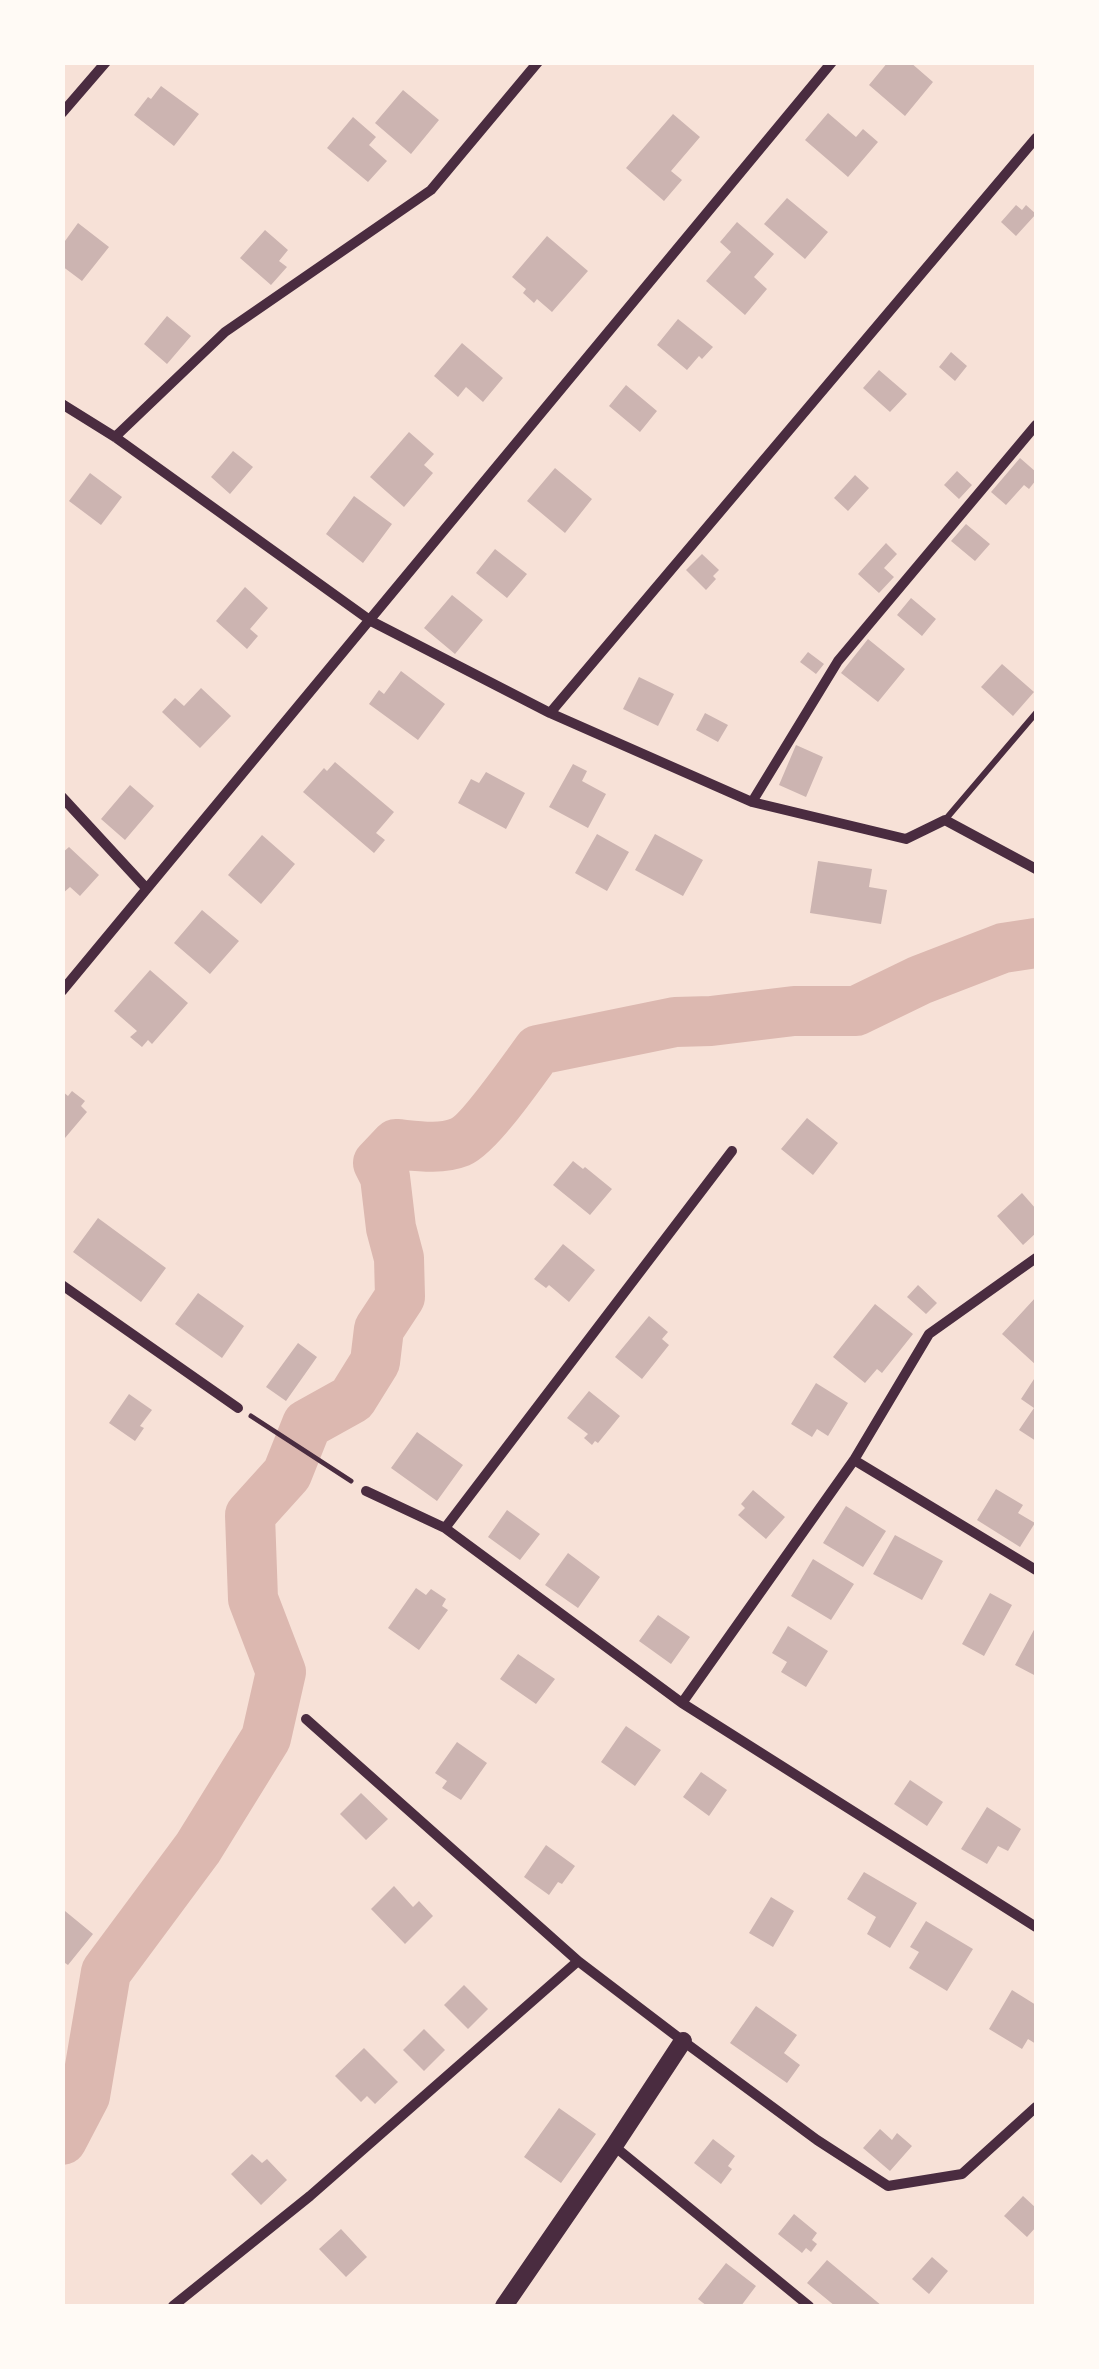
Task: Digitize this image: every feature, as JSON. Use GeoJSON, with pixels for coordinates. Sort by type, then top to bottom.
{"type":"FeatureCollection","features":[{"type":"Feature","properties":{"kind":"street"},"geometry":{"type":"LineString","coordinates":[[62,113],[106,62]]}},
{"type":"Feature","properties":{"kind":"street"},"geometry":{"type":"LineString","coordinates":[[115,437],[226,332],[431,190],[538,62]]}},
{"type":"Feature","properties":{"kind":"street"},"geometry":{"type":"LineString","coordinates":[[62,991],[832,62]]}},
{"type":"Feature","properties":{"kind":"street"},"geometry":{"type":"LineString","coordinates":[[550,713],[1036,138]]}},
{"type":"Feature","properties":{"kind":"street"},"geometry":{"type":"LineString","coordinates":[[62,404],[115,437],[371,622],[550,713],[752,802],[906,839],[945,820],[1036,870]]}},
{"type":"Feature","properties":{"kind":"street"},"geometry":{"type":"LineString","coordinates":[[752,802],[838,661],[1036,425]]}},
{"type":"Feature","properties":{"kind":"street"},"geometry":{"type":"LineString","coordinates":[[62,797],[146,888]]}},
{"type":"Feature","properties":{"kind":"street"},"geometry":{"type":"LineString","coordinates":[[444,1528],[732,1151]]}},
{"type":"Feature","properties":{"kind":"street"},"geometry":{"type":"LineString","coordinates":[[682,1703],[854,1460],[928,1334],[1036,1258]]}},
{"type":"Feature","properties":{"kind":"street"},"geometry":{"type":"LineString","coordinates":[[62,1285],[238,1408]]}},
{"type":"Feature","properties":{"kind":"street"},"geometry":{"type":"LineString","coordinates":[[854,1460],[1036,1570]]}},
{"type":"Feature","properties":{"kind":"street"},"geometry":{"type":"LineString","coordinates":[[366,1491],[444,1528],[682,1703],[1036,1927]]}},
{"type":"Feature","properties":{"kind":"street"},"geometry":{"type":"LineString","coordinates":[[306,1719],[578,1960],[682,2042],[888,2186],[962,2174],[1036,2107]]}},
{"type":"Feature","properties":{"kind":"street"},"geometry":{"type":"LineString","coordinates":[[173,2306],[310,2196],[578,1960]]}},
{"type":"Feature","properties":{"kind":"street"},"geometry":{"type":"LineString","coordinates":[[504,2306],[682,2042]]}},
{"type":"Feature","properties":{"kind":"street"},"geometry":{"type":"LineString","coordinates":[[614,2146],[808,2306]]}},
{"type":"Feature","properties":{"kind":"lane"},"geometry":{"type":"LineString","coordinates":[[945,820],[1036,714]]}},
{"type":"Feature","properties":{"kind":"path"},"geometry":{"type":"LineString","coordinates":[[238,1408],[366,1491]]}},
{"type":"Feature","properties":{"kind":"building"},"geometry":{"type":"Polygon","coordinates":[[[888,62],[910,62],[933,82],[905,116],[869,85],[888,62]]]}},
{"type":"Feature","properties":{"kind":"building"},"geometry":{"type":"Polygon","coordinates":[[[161,86],[199,114],[174,146],[134,115],[161,86]]]}},
{"type":"Feature","properties":{"kind":"building"},"geometry":{"type":"Polygon","coordinates":[[[403,90],[439,120],[411,154],[375,123],[403,90]]]}},
{"type":"Feature","properties":{"kind":"building"},"geometry":{"type":"Polygon","coordinates":[[[828,113],[856,137],[863,129],[878,142],[848,177],[805,140],[828,113]]]}},
{"type":"Feature","properties":{"kind":"building"},"geometry":{"type":"Polygon","coordinates":[[[673,114],[700,137],[671,171],[682,180],[664,201],[626,168],[673,114]]]}},
{"type":"Feature","properties":{"kind":"building"},"geometry":{"type":"Polygon","coordinates":[[[353,117],[376,137],[369,145],[387,161],[368,182],[327,148],[353,117]]]}},
{"type":"Feature","properties":{"kind":"building"},"geometry":{"type":"Polygon","coordinates":[[[787,198],[828,232],[805,259],[764,224],[787,198]]]}},
{"type":"Feature","properties":{"kind":"building"},"geometry":{"type":"Polygon","coordinates":[[[1016,205],[1022,210],[1026,205],[1036,214],[1016,236],[1001,222],[1016,205]]]}},
{"type":"Feature","properties":{"kind":"building"},"geometry":{"type":"Polygon","coordinates":[[[737,222],[774,254],[754,277],[767,289],[745,315],[706,281],[731,252],[720,242],[737,222]]]}},
{"type":"Feature","properties":{"kind":"building"},"geometry":{"type":"Polygon","coordinates":[[[78,223],[109,247],[82,281],[62,266],[62,239],[65,241],[78,223]]]}},
{"type":"Feature","properties":{"kind":"building"},"geometry":{"type":"Polygon","coordinates":[[[265,230],[288,250],[279,261],[287,267],[271,285],[240,258],[265,230]]]}},
{"type":"Feature","properties":{"kind":"building"},"geometry":{"type":"Polygon","coordinates":[[[547,236],[588,271],[552,312],[537,299],[534,303],[512,277],[547,236]]]}},
{"type":"Feature","properties":{"kind":"building"},"geometry":{"type":"Polygon","coordinates":[[[167,316],[191,336],[167,364],[144,344],[167,316]]]}},
{"type":"Feature","properties":{"kind":"building"},"geometry":{"type":"Polygon","coordinates":[[[678,319],[713,347],[687,370],[657,345],[678,319]]]}},
{"type":"Feature","properties":{"kind":"building"},"geometry":{"type":"Polygon","coordinates":[[[462,343],[503,378],[483,402],[466,387],[458,397],[434,376],[462,343]]]}},
{"type":"Feature","properties":{"kind":"building"},"geometry":{"type":"Polygon","coordinates":[[[951,352],[967,366],[955,381],[939,367],[951,352]]]}},
{"type":"Feature","properties":{"kind":"building"},"geometry":{"type":"Polygon","coordinates":[[[879,370],[907,394],[890,412],[863,388],[879,370]]]}},
{"type":"Feature","properties":{"kind":"building"},"geometry":{"type":"Polygon","coordinates":[[[626,385],[657,411],[640,432],[609,406],[626,385]]]}},
{"type":"Feature","properties":{"kind":"building"},"geometry":{"type":"Polygon","coordinates":[[[409,432],[434,454],[424,465],[433,473],[404,507],[370,477],[409,432]]]}},
{"type":"Feature","properties":{"kind":"building"},"geometry":{"type":"Polygon","coordinates":[[[233,451],[253,467],[230,494],[211,477],[233,451]]]}},
{"type":"Feature","properties":{"kind":"building"},"geometry":{"type":"Polygon","coordinates":[[[1020,458],[1036,472],[1036,480],[1029,489],[1024,485],[1006,505],[991,492],[1020,458]]]}},
{"type":"Feature","properties":{"kind":"building"},"geometry":{"type":"Polygon","coordinates":[[[555,468],[592,499],[565,533],[527,501],[555,468]]]}},
{"type":"Feature","properties":{"kind":"building"},"geometry":{"type":"Polygon","coordinates":[[[957,471],[972,485],[959,499],[944,485],[957,471]]]}},
{"type":"Feature","properties":{"kind":"building"},"geometry":{"type":"Polygon","coordinates":[[[90,473],[122,497],[101,525],[69,501],[90,473]]]}},
{"type":"Feature","properties":{"kind":"building"},"geometry":{"type":"Polygon","coordinates":[[[855,475],[869,488],[848,511],[834,498],[855,475]]]}},
{"type":"Feature","properties":{"kind":"building"},"geometry":{"type":"Polygon","coordinates":[[[354,496],[392,524],[363,563],[326,534],[354,496]]]}},
{"type":"Feature","properties":{"kind":"building"},"geometry":{"type":"Polygon","coordinates":[[[966,524],[990,544],[975,561],[951,541],[966,524]]]}},
{"type":"Feature","properties":{"kind":"building"},"geometry":{"type":"Polygon","coordinates":[[[886,543],[897,554],[884,568],[894,577],[879,593],[858,574],[886,543]]]}},
{"type":"Feature","properties":{"kind":"building"},"geometry":{"type":"Polygon","coordinates":[[[495,549],[527,574],[507,598],[476,573],[495,549]]]}},
{"type":"Feature","properties":{"kind":"building"},"geometry":{"type":"Polygon","coordinates":[[[702,554],[719,570],[706,590],[686,570],[702,554]]]}},
{"type":"Feature","properties":{"kind":"building"},"geometry":{"type":"Polygon","coordinates":[[[245,587],[268,608],[250,629],[258,636],[247,649],[216,621],[245,587]]]}},
{"type":"Feature","properties":{"kind":"building"},"geometry":{"type":"Polygon","coordinates":[[[452,595],[483,620],[455,654],[424,628],[452,595]]]}},
{"type":"Feature","properties":{"kind":"building"},"geometry":{"type":"Polygon","coordinates":[[[911,598],[936,619],[922,636],[897,615],[911,598]]]}},
{"type":"Feature","properties":{"kind":"building"},"geometry":{"type":"Polygon","coordinates":[[[868,639],[905,669],[878,702],[841,673],[868,639]]]}},
{"type":"Feature","properties":{"kind":"building"},"geometry":{"type":"Polygon","coordinates":[[[808,652],[824,664],[816,674],[800,662],[808,652]]]}},
{"type":"Feature","properties":{"kind":"building"},"geometry":{"type":"Polygon","coordinates":[[[1002,664],[1034,692],[1013,716],[981,687],[1002,664]]]}},
{"type":"Feature","properties":{"kind":"building"},"geometry":{"type":"Polygon","coordinates":[[[401,671],[445,704],[418,740],[369,704],[379,690],[384,694],[401,671]]]}},
{"type":"Feature","properties":{"kind":"building"},"geometry":{"type":"Polygon","coordinates":[[[639,677],[674,694],[658,726],[623,709],[639,677]]]}},
{"type":"Feature","properties":{"kind":"building"},"geometry":{"type":"Polygon","coordinates":[[[201,688],[231,716],[200,748],[162,712],[175,698],[184,706],[201,688]]]}},
{"type":"Feature","properties":{"kind":"building"},"geometry":{"type":"Polygon","coordinates":[[[705,713],[728,725],[718,742],[696,730],[705,713]]]}},
{"type":"Feature","properties":{"kind":"building"},"geometry":{"type":"Polygon","coordinates":[[[796,745],[823,757],[806,797],[779,785],[796,745]]]}},
{"type":"Feature","properties":{"kind":"building"},"geometry":{"type":"Polygon","coordinates":[[[335,762],[394,812],[376,833],[385,840],[374,853],[303,792],[324,768],[327,771],[335,762]]]}},
{"type":"Feature","properties":{"kind":"building"},"geometry":{"type":"Polygon","coordinates":[[[573,764],[587,771],[582,781],[606,794],[588,828],[549,807],[573,764]]]}},
{"type":"Feature","properties":{"kind":"building"},"geometry":{"type":"Polygon","coordinates":[[[486,772],[525,793],[506,829],[458,803],[471,779],[479,783],[486,772]]]}},
{"type":"Feature","properties":{"kind":"building"},"geometry":{"type":"Polygon","coordinates":[[[130,785],[154,806],[125,840],[101,819],[130,785]]]}},
{"type":"Feature","properties":{"kind":"building"},"geometry":{"type":"Polygon","coordinates":[[[597,834],[629,852],[607,891],[575,873],[597,834]]]}},
{"type":"Feature","properties":{"kind":"building"},"geometry":{"type":"Polygon","coordinates":[[[655,834],[703,860],[683,896],[635,870],[655,834]]]}},
{"type":"Feature","properties":{"kind":"building"},"geometry":{"type":"Polygon","coordinates":[[[262,835],[295,864],[261,904],[228,875],[262,835]]]}},
{"type":"Feature","properties":{"kind":"building"},"geometry":{"type":"Polygon","coordinates":[[[69,847],[99,875],[80,896],[70,887],[62,894],[62,853],[69,847]]]}},
{"type":"Feature","properties":{"kind":"building"},"geometry":{"type":"Polygon","coordinates":[[[818,861],[872,869],[869,887],[887,890],[881,924],[810,913],[818,861]]]}},
{"type":"Feature","properties":{"kind":"building"},"geometry":{"type":"Polygon","coordinates":[[[202,910],[239,941],[210,974],[174,943],[202,910]]]}},
{"type":"Feature","properties":{"kind":"building"},"geometry":{"type":"Polygon","coordinates":[[[150,970],[188,1003],[152,1044],[148,1040],[142,1047],[130,1037],[137,1031],[114,1011],[150,970]]]}},
{"type":"Feature","properties":{"kind":"building"},"geometry":{"type":"Polygon","coordinates":[[[62,1091],[68,1096],[72,1091],[85,1101],[81,1106],[87,1112],[65,1138],[62,1136],[62,1091]]]}},
{"type":"Feature","properties":{"kind":"building"},"geometry":{"type":"Polygon","coordinates":[[[807,1118],[838,1143],[813,1175],[781,1149],[807,1118]]]}},
{"type":"Feature","properties":{"kind":"building"},"geometry":{"type":"Polygon","coordinates":[[[573,1161],[612,1189],[590,1215],[553,1185],[573,1161]]]}},
{"type":"Feature","properties":{"kind":"building"},"geometry":{"type":"Polygon","coordinates":[[[1022,1193],[1036,1209],[1036,1233],[1023,1245],[997,1216],[1022,1193]]]}},
{"type":"Feature","properties":{"kind":"building"},"geometry":{"type":"Polygon","coordinates":[[[98,1218],[166,1268],[141,1302],[73,1252],[98,1218]]]}},
{"type":"Feature","properties":{"kind":"building"},"geometry":{"type":"Polygon","coordinates":[[[563,1244],[595,1270],[569,1302],[549,1285],[546,1288],[534,1279],[563,1244]]]}},
{"type":"Feature","properties":{"kind":"building"},"geometry":{"type":"Polygon","coordinates":[[[918,1285],[937,1303],[926,1314],[907,1297],[918,1285]]]}},
{"type":"Feature","properties":{"kind":"building"},"geometry":{"type":"Polygon","coordinates":[[[198,1293],[244,1326],[222,1358],[175,1324],[198,1293]]]}},
{"type":"Feature","properties":{"kind":"building"},"geometry":{"type":"Polygon","coordinates":[[[1036,1297],[1036,1365],[1002,1334],[1036,1297]]]}},
{"type":"Feature","properties":{"kind":"building"},"geometry":{"type":"Polygon","coordinates":[[[875,1304],[913,1334],[882,1373],[877,1369],[865,1383],[833,1357],[875,1304]]]}},
{"type":"Feature","properties":{"kind":"building"},"geometry":{"type":"Polygon","coordinates":[[[649,1316],[668,1332],[662,1339],[669,1345],[642,1379],[615,1357],[649,1316]]]}},
{"type":"Feature","properties":{"kind":"building"},"geometry":{"type":"Polygon","coordinates":[[[298,1343],[317,1357],[286,1401],[266,1387],[298,1343]]]}},
{"type":"Feature","properties":{"kind":"building"},"geometry":{"type":"Polygon","coordinates":[[[1036,1376],[1036,1441],[1019,1430],[1034,1408],[1021,1399],[1036,1376]]]}},
{"type":"Feature","properties":{"kind":"building"},"geometry":{"type":"Polygon","coordinates":[[[816,1383],[848,1403],[828,1436],[817,1429],[812,1437],[791,1424],[816,1383]]]}},
{"type":"Feature","properties":{"kind":"building"},"geometry":{"type":"Polygon","coordinates":[[[589,1391],[620,1416],[592,1445],[584,1438],[588,1434],[567,1418],[589,1391]]]}},
{"type":"Feature","properties":{"kind":"building"},"geometry":{"type":"Polygon","coordinates":[[[129,1394],[152,1410],[135,1441],[109,1423],[129,1394]]]}},
{"type":"Feature","properties":{"kind":"building"},"geometry":{"type":"Polygon","coordinates":[[[417,1432],[463,1465],[437,1501],[391,1468],[417,1432]]]}},
{"type":"Feature","properties":{"kind":"building"},"geometry":{"type":"Polygon","coordinates":[[[996,1489],[1023,1505],[1018,1513],[1035,1523],[1020,1547],[977,1520],[996,1489]]]}},
{"type":"Feature","properties":{"kind":"building"},"geometry":{"type":"Polygon","coordinates":[[[753,1490],[785,1517],[766,1539],[738,1515],[745,1508],[741,1504],[753,1490]]]}},
{"type":"Feature","properties":{"kind":"building"},"geometry":{"type":"Polygon","coordinates":[[[846,1506],[886,1531],[863,1567],[823,1543],[846,1506]]]}},
{"type":"Feature","properties":{"kind":"building"},"geometry":{"type":"Polygon","coordinates":[[[507,1510],[540,1534],[520,1560],[488,1537],[507,1510]]]}},
{"type":"Feature","properties":{"kind":"building"},"geometry":{"type":"Polygon","coordinates":[[[895,1535],[943,1561],[922,1600],[873,1574],[895,1535]]]}},
{"type":"Feature","properties":{"kind":"building"},"geometry":{"type":"Polygon","coordinates":[[[568,1553],[600,1577],[578,1608],[545,1585],[568,1553]]]}},
{"type":"Feature","properties":{"kind":"building"},"geometry":{"type":"Polygon","coordinates":[[[813,1559],[854,1584],[831,1620],[791,1596],[813,1559]]]}},
{"type":"Feature","properties":{"kind":"building"},"geometry":{"type":"Polygon","coordinates":[[[416,1588],[426,1595],[431,1589],[446,1599],[442,1606],[448,1610],[419,1650],[388,1628],[416,1588]]]}},
{"type":"Feature","properties":{"kind":"building"},"geometry":{"type":"Polygon","coordinates":[[[990,1593],[1012,1605],[984,1656],[962,1644],[990,1593]]]}},
{"type":"Feature","properties":{"kind":"building"},"geometry":{"type":"Polygon","coordinates":[[[658,1615],[690,1637],[671,1664],[639,1641],[658,1615]]]}},
{"type":"Feature","properties":{"kind":"building"},"geometry":{"type":"Polygon","coordinates":[[[788,1626],[828,1651],[806,1687],[781,1672],[787,1662],[772,1653],[788,1626]]]}},
{"type":"Feature","properties":{"kind":"building"},"geometry":{"type":"Polygon","coordinates":[[[1036,1626],[1036,1676],[1015,1665],[1036,1626]]]}},
{"type":"Feature","properties":{"kind":"building"},"geometry":{"type":"Polygon","coordinates":[[[518,1654],[555,1679],[536,1704],[500,1679],[518,1654]]]}},
{"type":"Feature","properties":{"kind":"building"},"geometry":{"type":"Polygon","coordinates":[[[626,1726],[661,1750],[635,1786],[601,1762],[626,1726]]]}},
{"type":"Feature","properties":{"kind":"building"},"geometry":{"type":"Polygon","coordinates":[[[457,1742],[487,1763],[461,1800],[442,1788],[447,1781],[435,1773],[457,1742]]]}},
{"type":"Feature","properties":{"kind":"building"},"geometry":{"type":"Polygon","coordinates":[[[701,1772],[727,1790],[709,1816],[683,1797],[701,1772]]]}},
{"type":"Feature","properties":{"kind":"building"},"geometry":{"type":"Polygon","coordinates":[[[910,1780],[943,1802],[927,1826],[894,1804],[910,1780]]]}},
{"type":"Feature","properties":{"kind":"building"},"geometry":{"type":"Polygon","coordinates":[[[361,1793],[388,1819],[366,1840],[340,1814],[361,1793]]]}},
{"type":"Feature","properties":{"kind":"building"},"geometry":{"type":"Polygon","coordinates":[[[987,1807],[1021,1829],[1008,1851],[998,1846],[987,1864],[961,1849],[987,1807]]]}},
{"type":"Feature","properties":{"kind":"building"},"geometry":{"type":"Polygon","coordinates":[[[546,1845],[575,1866],[549,1895],[524,1877],[546,1845]]]}},
{"type":"Feature","properties":{"kind":"building"},"geometry":{"type":"Polygon","coordinates":[[[864,1872],[917,1903],[890,1948],[867,1934],[876,1917],[847,1899],[864,1872]]]}},
{"type":"Feature","properties":{"kind":"building"},"geometry":{"type":"Polygon","coordinates":[[[394,1886],[413,1907],[419,1901],[433,1916],[405,1944],[371,1909],[394,1886]]]}},
{"type":"Feature","properties":{"kind":"building"},"geometry":{"type":"Polygon","coordinates":[[[771,1897],[794,1911],[773,1947],[749,1933],[771,1897]]]}},
{"type":"Feature","properties":{"kind":"building"},"geometry":{"type":"Polygon","coordinates":[[[65,1911],[93,1934],[68,1965],[62,1961],[65,1911]]]}},
{"type":"Feature","properties":{"kind":"building"},"geometry":{"type":"Polygon","coordinates":[[[926,1921],[973,1949],[947,1991],[909,1968],[919,1952],[910,1947],[926,1921]]]}},
{"type":"Feature","properties":{"kind":"building"},"geometry":{"type":"Polygon","coordinates":[[[464,1985],[488,2009],[468,2029],[444,2005],[464,1985]]]}},
{"type":"Feature","properties":{"kind":"building"},"geometry":{"type":"Polygon","coordinates":[[[1012,1990],[1036,2005],[1036,2044],[1028,2039],[1022,2049],[989,2029],[1012,1990]]]}},
{"type":"Feature","properties":{"kind":"building"},"geometry":{"type":"Polygon","coordinates":[[[756,2006],[797,2035],[784,2053],[800,2065],[787,2083],[730,2043],[756,2006]]]}},
{"type":"Feature","properties":{"kind":"building"},"geometry":{"type":"Polygon","coordinates":[[[424,2029],[445,2050],[424,2071],[403,2050],[424,2029]]]}},
{"type":"Feature","properties":{"kind":"building"},"geometry":{"type":"Polygon","coordinates":[[[364,2048],[398,2082],[375,2104],[367,2096],[361,2102],[335,2076],[364,2048]]]}},
{"type":"Feature","properties":{"kind":"building"},"geometry":{"type":"Polygon","coordinates":[[[559,2108],[596,2134],[561,2183],[524,2157],[559,2108]]]}},
{"type":"Feature","properties":{"kind":"building"},"geometry":{"type":"Polygon","coordinates":[[[880,2129],[892,2140],[897,2133],[912,2146],[890,2171],[863,2148],[880,2129]]]}},
{"type":"Feature","properties":{"kind":"building"},"geometry":{"type":"Polygon","coordinates":[[[713,2139],[735,2156],[728,2166],[732,2169],[721,2184],[694,2163],[713,2139]]]}},
{"type":"Feature","properties":{"kind":"building"},"geometry":{"type":"Polygon","coordinates":[[[252,2154],[262,2163],[267,2159],[287,2180],[261,2205],[231,2174],[252,2154]]]}},
{"type":"Feature","properties":{"kind":"building"},"geometry":{"type":"Polygon","coordinates":[[[1023,2196],[1036,2208],[1036,2227],[1027,2237],[1004,2216],[1023,2196]]]}},
{"type":"Feature","properties":{"kind":"building"},"geometry":{"type":"Polygon","coordinates":[[[794,2214],[817,2233],[812,2240],[817,2244],[811,2252],[806,2248],[802,2253],[778,2234],[794,2214]]]}},
{"type":"Feature","properties":{"kind":"building"},"geometry":{"type":"Polygon","coordinates":[[[341,2229],[367,2257],[346,2277],[319,2249],[341,2229]]]}},
{"type":"Feature","properties":{"kind":"building"},"geometry":{"type":"Polygon","coordinates":[[[932,2257],[948,2271],[929,2294],[912,2279],[932,2257]]]}},
{"type":"Feature","properties":{"kind":"building"},"geometry":{"type":"Polygon","coordinates":[[[827,2260],[882,2306],[835,2306],[807,2283],[827,2260]]]}},
{"type":"Feature","properties":{"kind":"building"},"geometry":{"type":"Polygon","coordinates":[[[726,2263],[756,2286],[741,2306],[707,2306],[698,2299],[726,2263]]]}},
{"type":"Feature","properties":{"kind":"waterway"},"geometry":{"type":"LineString","coordinates":[[62,2140],[85,2096],[106,1972],[198,1848],[266,1738],[281,1672],[253,1599],[250,1515],[287,1474],[307,1424],[352,1399],[375,1362],[379,1329],[400,1297],[399,1258],[385,1177],[378,1163],[396,1144],[445,1146],[468,1137],[538,1050],[675,1022],[794,1011],[856,1011],[920,980],[1003,948],[1036,943]]}}]}
